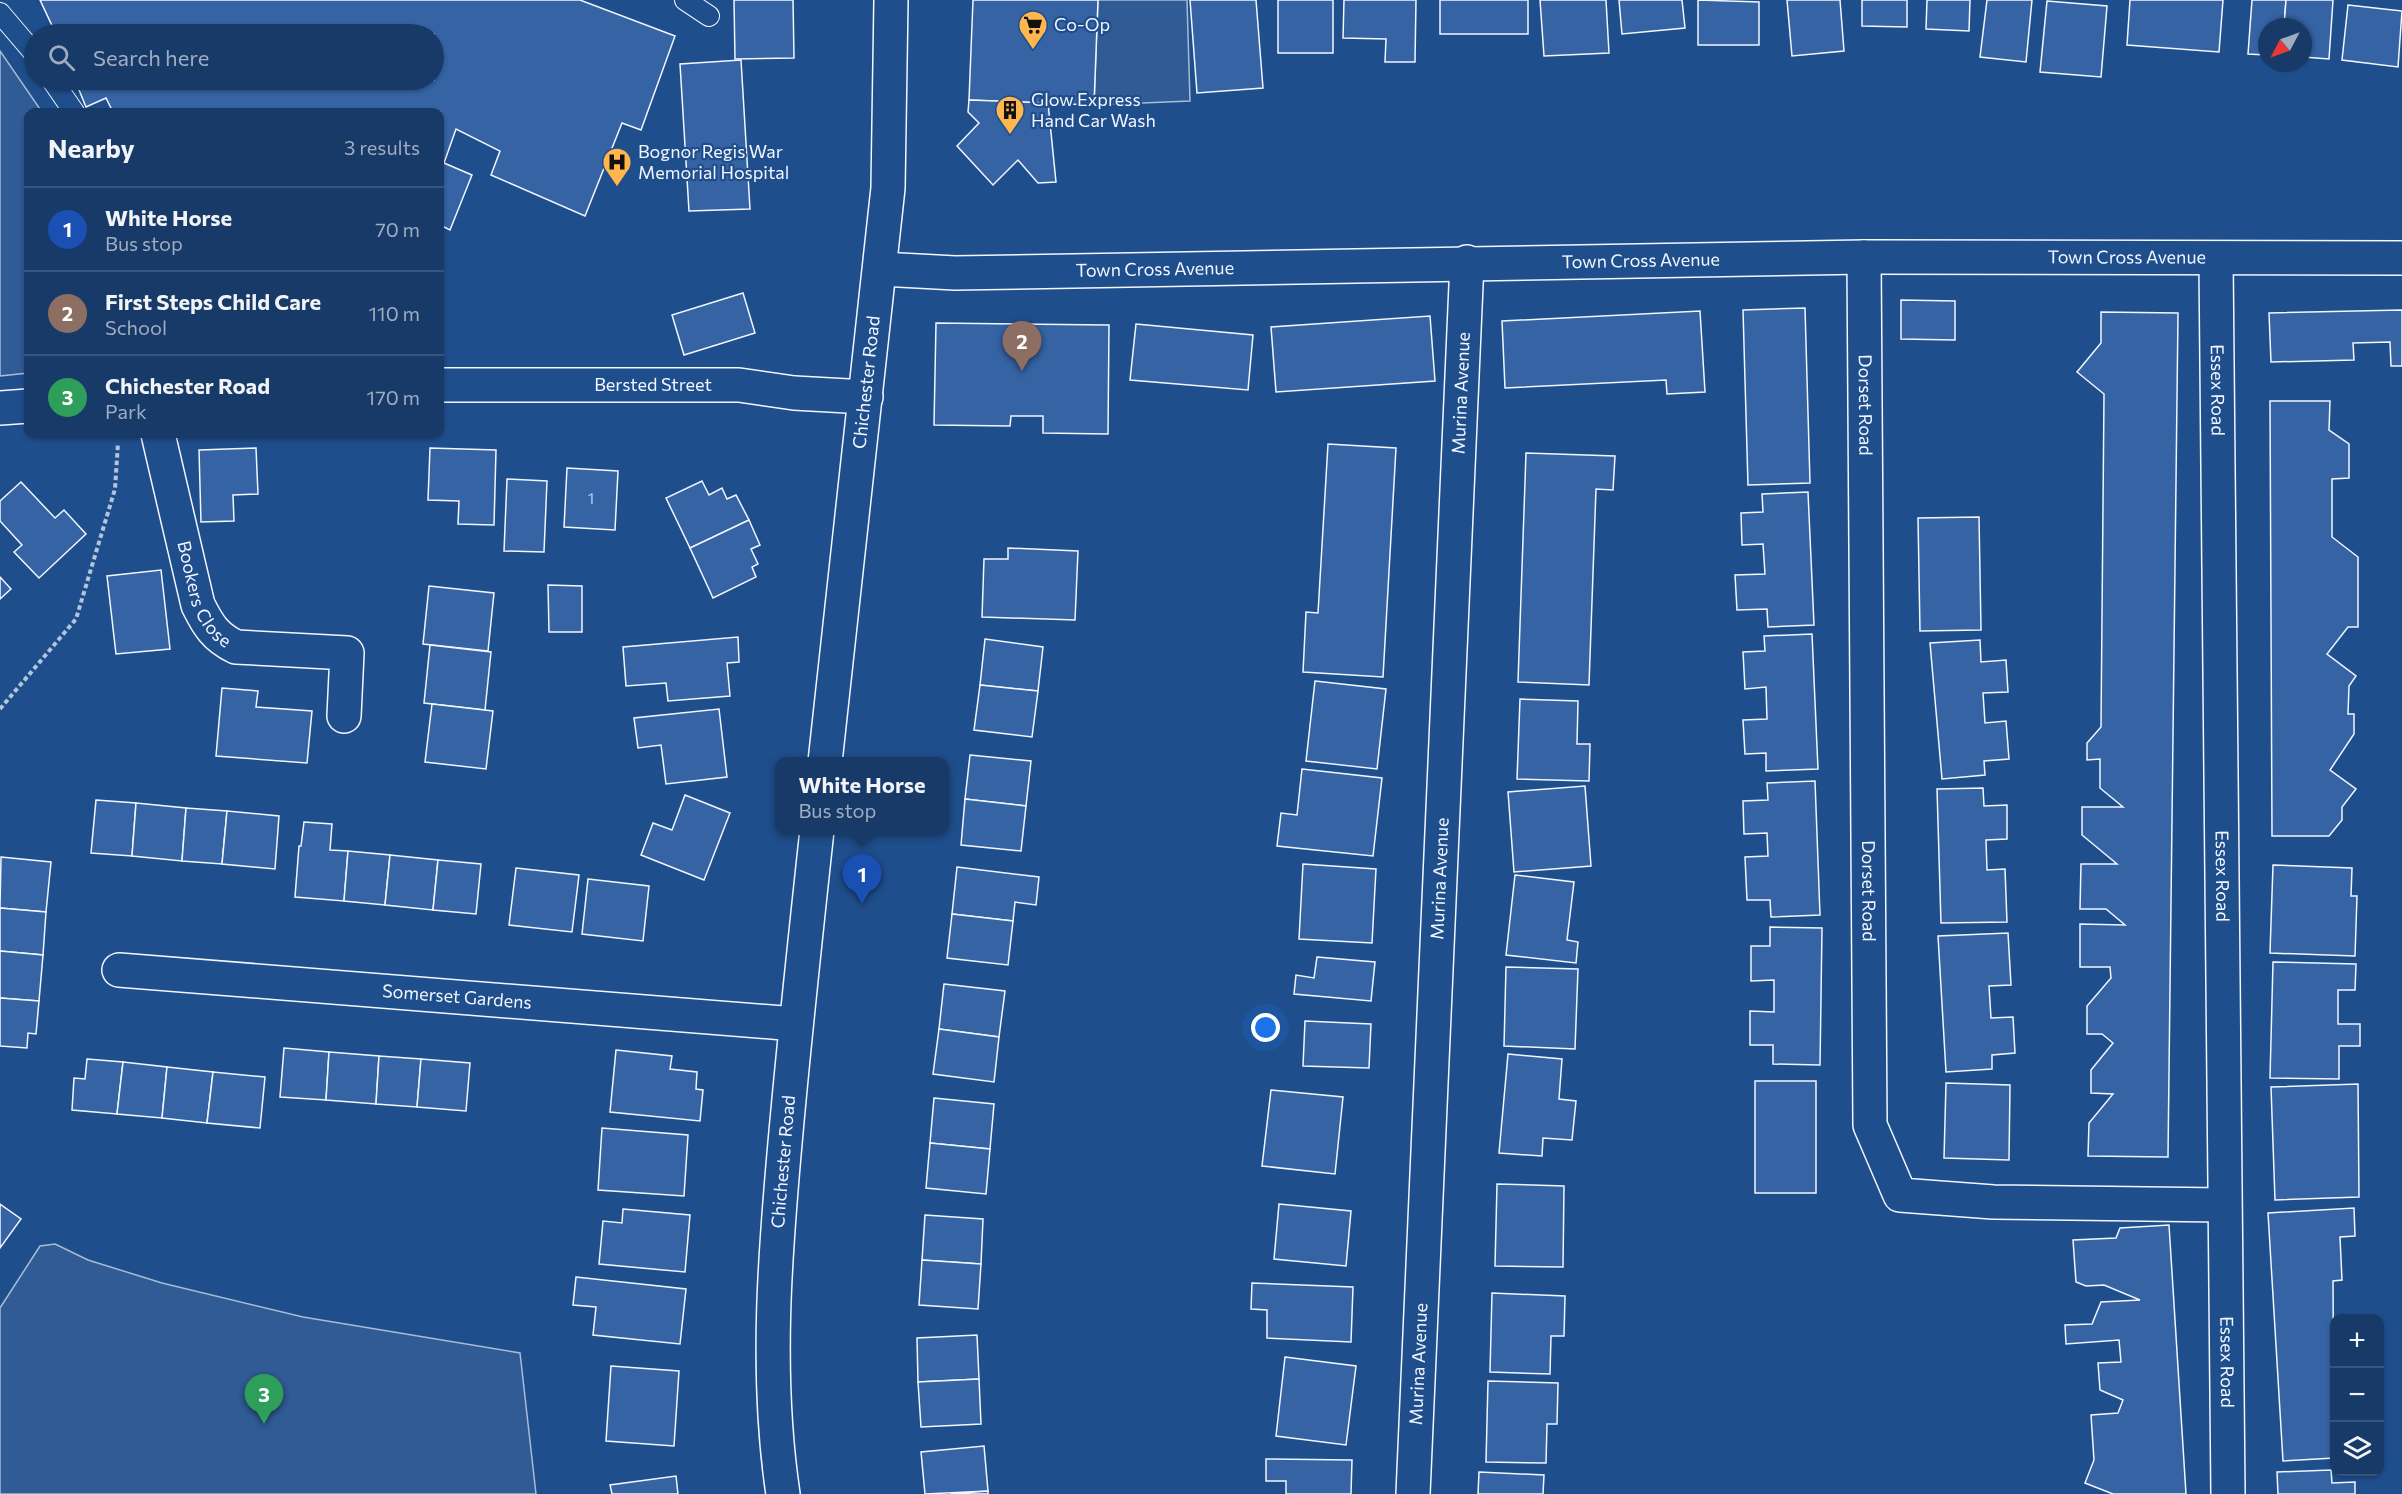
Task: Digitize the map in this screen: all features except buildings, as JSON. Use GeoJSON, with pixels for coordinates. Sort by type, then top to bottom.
{"type":"FeatureCollection","features":[{"type":"Feature","properties":{"kind":"street","name":"Chichester Road"},"geometry":{"type":"LineString","coordinates":[[826,757],[881,269],[891,118],[891,0]]}},
{"type":"Feature","properties":{"kind":"street","name":"Town Cross Avenue"},"geometry":{"type":"LineString","coordinates":[[881,269],[955,273],[1467,262],[1864,257],[2216,260],[2402,258]]}},
{"type":"Feature","properties":{"kind":"street","name":"Dorset Road"},"geometry":{"type":"LineString","coordinates":[[1864,257],[1870,1125],[1900,1195],[1994,1202],[2223,1204]]}},
{"type":"Feature","properties":{"kind":"street","name":"Essex Road"},"geometry":{"type":"LineString","coordinates":[[2216,260],[2223,1204],[2228,1494]]}},
{"type":"Feature","properties":{"kind":"street","name":"Murina Avenue"},"geometry":{"type":"LineString","coordinates":[[1413,1494],[1467,262]]}},
{"type":"Feature","properties":{"kind":"street","name":"Bersted Street"},"geometry":{"type":"LineString","coordinates":[[444,385],[739,385],[795,393],[866,397]]}},
{"type":"Feature","properties":{"kind":"street"},"geometry":{"type":"LineString","coordinates":[[0,408],[24,406]]}},
{"type":"Feature","properties":{"kind":"street","name":"Bookers Close"},"geometry":{"type":"LineString","coordinates":[[159,438],[198,605],[210,628],[222,640],[236,647],[347,652],[344,717]]}},
{"type":"Feature","properties":{"kind":"street","name":"Chichester Road"},"geometry":{"type":"LineString","coordinates":[[783,1494],[773,1396],[773,1288],[796,1023],[817,835]]}},
{"type":"Feature","properties":{"kind":"street","name":"Somerset Gardens"},"geometry":{"type":"LineString","coordinates":[[119,970],[796,1023]]}},
{"type":"Feature","properties":{"kind":"lane"},"geometry":{"type":"LineString","coordinates":[[685,0],[709,16]]}},
{"type":"Feature","properties":{"kind":"lane"},"geometry":{"type":"LineString","coordinates":[[0,13],[24,41]]}},
{"type":"Feature","properties":{"kind":"lane"},"geometry":{"type":"LineString","coordinates":[[59,90],[71,108]]}},
{"type":"Feature","properties":{"kind":"path"},"geometry":{"type":"LineString","coordinates":[[0,709],[76,619],[115,489],[119,438]]}},
{"type":"Feature","properties":{"kind":"shaded area"},"geometry":{"type":"Polygon","coordinates":[[[1098,0],[1187,0],[1190,101],[1094,105],[1098,0]]]}},
{"type":"Feature","properties":{"kind":"shaded area"},"geometry":{"type":"Polygon","coordinates":[[[0,51],[24,86],[24,90],[27,90],[39,108],[24,108],[24,373],[0,376],[0,51]]]}},
{"type":"Feature","properties":{"kind":"shaded area"},"geometry":{"type":"Polygon","coordinates":[[[55,1244],[88,1260],[162,1283],[303,1317],[520,1353],[536,1494],[0,1494],[0,1308],[40,1246],[55,1244]]]}},
{"type":"Feature","properties":{"kind":"place","name":"Co-Op"},"geometry":{"type":"Point","coordinates":[1033,50]}},
{"type":"Feature","properties":{"kind":"place","name":"Glow Express Hand Car Wash"},"geometry":{"type":"Point","coordinates":[1010,136]}},
{"type":"Feature","properties":{"kind":"place","name":"Bognor Regis War Memorial Hospital"},"geometry":{"type":"Point","coordinates":[617,188]}},
{"type":"Feature","properties":{"kind":"place","name":"First Steps Child Care"},"geometry":{"type":"Point","coordinates":[1022,371]}},
{"type":"Feature","properties":{"kind":"place","name":"White Horse"},"geometry":{"type":"Point","coordinates":[862,904]}},
{"type":"Feature","properties":{"kind":"place","name":"Chichester Road"},"geometry":{"type":"Point","coordinates":[264,1424]}}]}
